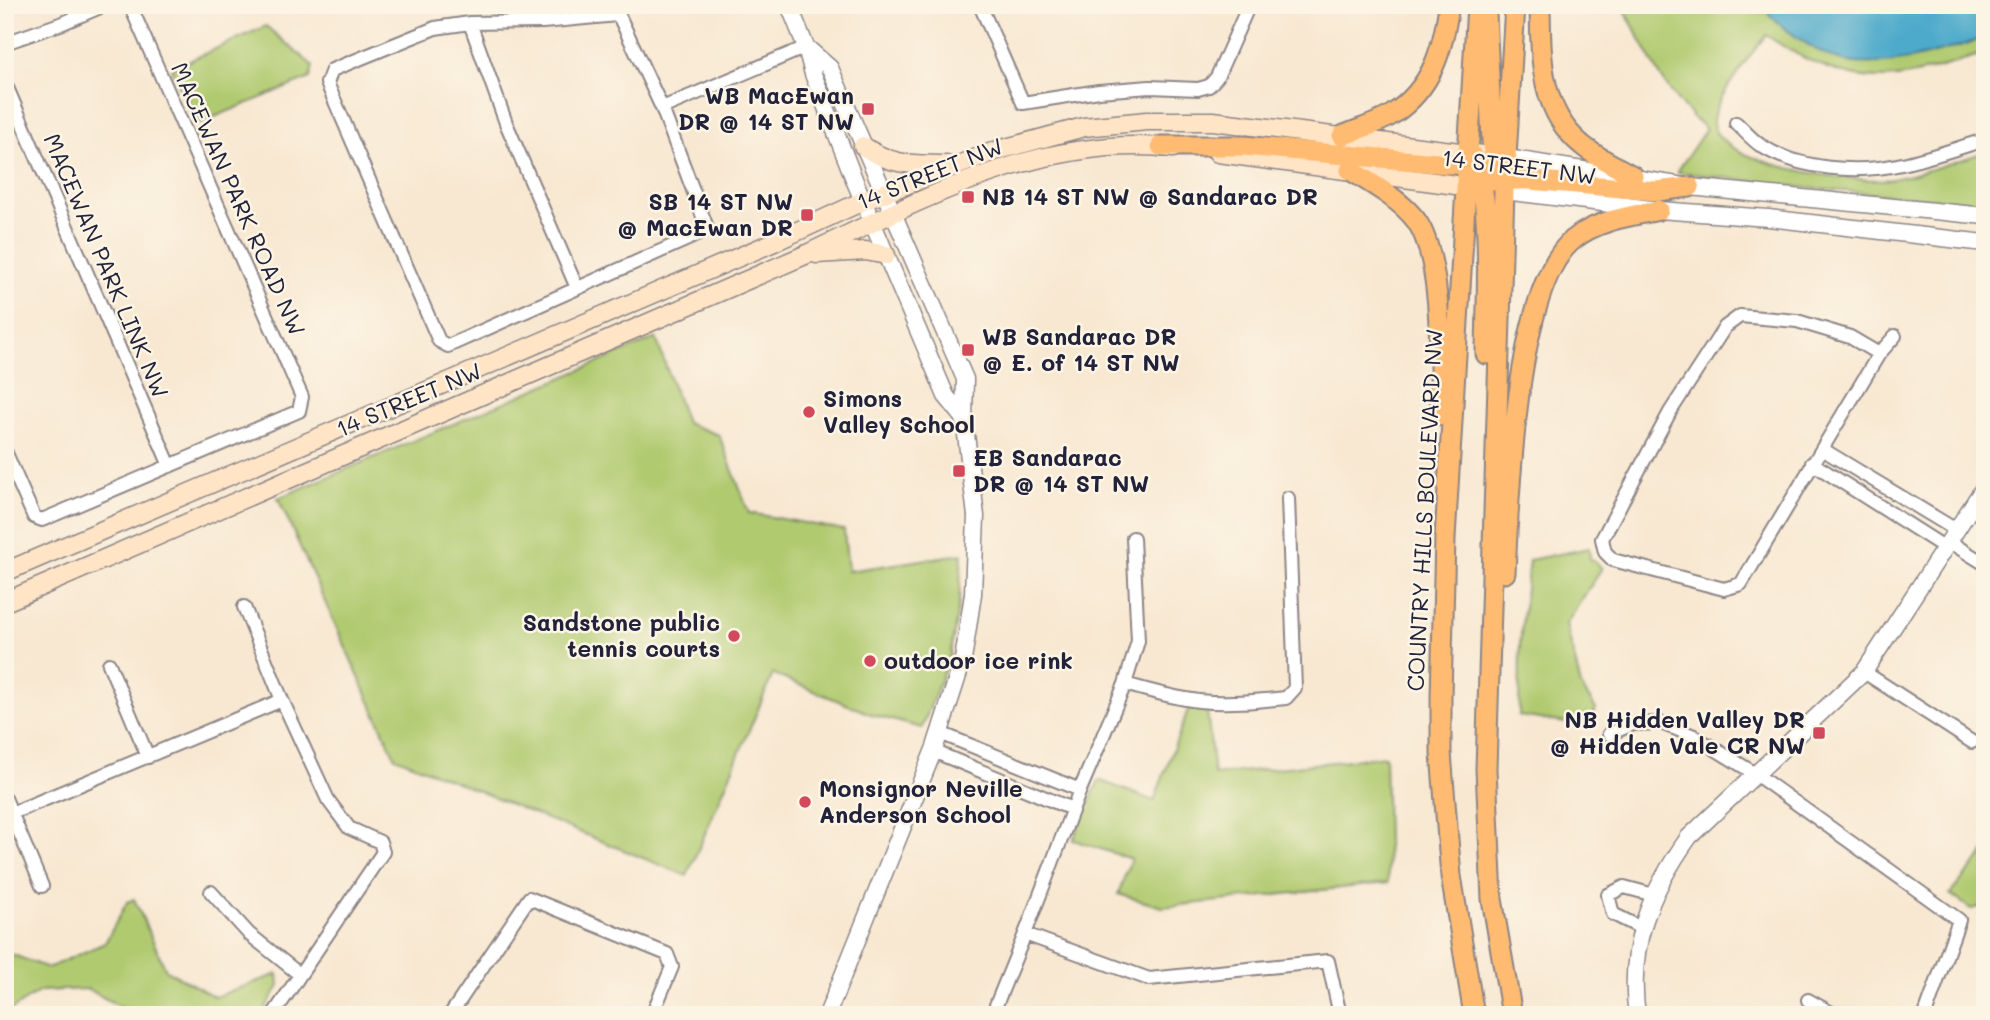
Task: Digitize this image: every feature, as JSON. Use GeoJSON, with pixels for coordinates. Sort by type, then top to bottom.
{"type":"FeatureCollection","features":[{"type":"Feature","properties":{"kind":"main road"},"geometry":{"type":"LineString","coordinates":[[1342,136],[1391,116],[1422,88],[1439,53],[1449,5]]}},
{"type":"Feature","properties":{"kind":"main road","name":"COUNTRY HILLS BOULEVARD NW"},"geometry":{"type":"LineString","coordinates":[[1476,5],[1487,172]]}},
{"type":"Feature","properties":{"kind":"main road"},"geometry":{"type":"LineString","coordinates":[[1485,5],[1485,462],[1479,685],[1492,899],[1512,1015]]}},
{"type":"Feature","properties":{"kind":"main road","name":"COUNTRY HILLS BOULEVARD NW"},"geometry":{"type":"LineString","coordinates":[[1474,1015],[1451,876],[1441,766],[1445,538],[1487,172],[1515,5]]}},
{"type":"Feature","properties":{"kind":"main road"},"geometry":{"type":"LineString","coordinates":[[1540,5],[1543,74],[1553,108],[1581,145],[1633,176]]}},
{"type":"Feature","properties":{"kind":"main road","name":"14 STREET NW"},"geometry":{"type":"LineString","coordinates":[[5,572],[774,242],[884,192],[995,151],[1084,127],[1147,121],[1213,121],[1342,136],[1487,172]]}},
{"type":"Feature","properties":{"kind":"main road"},"geometry":{"type":"LineString","coordinates":[[863,146],[879,157],[895,163],[957,165]]}},
{"type":"Feature","properties":{"kind":"main road"},"geometry":{"type":"LineString","coordinates":[[1161,146],[1244,146],[1657,191],[1690,187]]}},
{"type":"Feature","properties":{"kind":"main road","name":"14 STREET NW"},"geometry":{"type":"LineString","coordinates":[[5,602],[999,169],[1105,147],[1161,146],[1350,170],[1487,172]]}},
{"type":"Feature","properties":{"kind":"main road"},"geometry":{"type":"LineString","coordinates":[[1350,170],[1394,198],[1416,219],[1425,235],[1433,265],[1437,287],[1440,394],[1439,510],[1445,538]]}},
{"type":"Feature","properties":{"kind":"main road"},"geometry":{"type":"LineString","coordinates":[[1486,769],[1497,687],[1510,482],[1530,324],[1548,273],[1560,253],[1575,237],[1595,226],[1659,210]]}},
{"type":"Feature","properties":{"kind":"main road"},"geometry":{"type":"LineString","coordinates":[[805,254],[866,251],[886,255]]}},
{"type":"Feature","properties":{"kind":"street"},"geometry":{"type":"LineString","coordinates":[[5,43],[105,5]]}},
{"type":"Feature","properties":{"kind":"street","name":"MACEWAN PARK ROAD NW"},"geometry":{"type":"LineString","coordinates":[[130,5],[302,397],[299,411],[170,466]]}},
{"type":"Feature","properties":{"kind":"street"},"geometry":{"type":"LineString","coordinates":[[789,5],[863,201],[946,396],[964,418]]}},
{"type":"Feature","properties":{"kind":"street"},"geometry":{"type":"LineString","coordinates":[[980,5],[1023,103],[1099,91],[1150,87],[1198,89],[1209,86],[1217,77],[1249,5]]}},
{"type":"Feature","properties":{"kind":"street"},"geometry":{"type":"LineString","coordinates":[[616,10],[662,108],[708,230],[448,346],[439,341],[327,83],[332,70],[435,28],[470,23],[542,22],[616,10]]}},
{"type":"Feature","properties":{"kind":"street"},"geometry":{"type":"LineString","coordinates":[[470,23],[506,123],[577,288]]}},
{"type":"Feature","properties":{"kind":"street"},"geometry":{"type":"LineString","coordinates":[[662,108],[806,47]]}},
{"type":"Feature","properties":{"kind":"street"},"geometry":{"type":"LineString","coordinates":[[806,47],[830,68],[965,379],[964,418],[976,516],[973,594],[963,660],[940,733],[827,1015]]}},
{"type":"Feature","properties":{"kind":"street","name":"MACEWAN PARK LINK NW"},"geometry":{"type":"LineString","coordinates":[[5,83],[170,466]]}},
{"type":"Feature","properties":{"kind":"street"},"geometry":{"type":"LineString","coordinates":[[1736,123],[1760,145],[1798,162],[1841,167],[1871,168],[1901,164],[1985,140]]}},
{"type":"Feature","properties":{"kind":"street","name":"14 STREET NW"},"geometry":{"type":"LineString","coordinates":[[1487,172],[1633,176],[1690,187],[1985,216]]}},
{"type":"Feature","properties":{"kind":"street","name":"14 STREET NW"},"geometry":{"type":"LineString","coordinates":[[1487,172],[1659,210],[1768,218],[1985,243]]}},
{"type":"Feature","properties":{"kind":"street"},"geometry":{"type":"LineString","coordinates":[[1879,354],[1850,337],[1797,321],[1740,316],[1725,327],[1670,412],[1602,539],[1605,552],[1613,560],[1724,589],[1741,584],[1879,354],[1895,336]]}},
{"type":"Feature","properties":{"kind":"street"},"geometry":{"type":"LineString","coordinates":[[1822,449],[1985,564]]}},
{"type":"Feature","properties":{"kind":"street"},"geometry":{"type":"LineString","coordinates":[[5,451],[34,517],[42,520],[170,466]]}},
{"type":"Feature","properties":{"kind":"street"},"geometry":{"type":"LineString","coordinates":[[1812,463],[1950,539]]}},
{"type":"Feature","properties":{"kind":"street"},"geometry":{"type":"LineString","coordinates":[[1637,1015],[1633,990],[1641,928],[1669,865],[1689,837],[1864,672],[1985,486]]}},
{"type":"Feature","properties":{"kind":"street"},"geometry":{"type":"LineString","coordinates":[[1125,684],[1168,696],[1223,702],[1286,698],[1296,688],[1288,498]]}},
{"type":"Feature","properties":{"kind":"street"},"geometry":{"type":"LineString","coordinates":[[992,1015],[1072,809],[1125,684],[1138,641],[1133,537]]}},
{"type":"Feature","properties":{"kind":"street"},"geometry":{"type":"LineString","coordinates":[[244,607],[282,700],[328,800],[349,828],[380,842],[383,852],[273,1015]]}},
{"type":"Feature","properties":{"kind":"street"},"geometry":{"type":"LineString","coordinates":[[109,664],[148,757]]}},
{"type":"Feature","properties":{"kind":"street"},"geometry":{"type":"LineString","coordinates":[[1864,672],[1972,742]]}},
{"type":"Feature","properties":{"kind":"street"},"geometry":{"type":"LineString","coordinates":[[9,815],[282,700]]}},
{"type":"Feature","properties":{"kind":"street"},"geometry":{"type":"LineString","coordinates":[[1609,734],[1633,724],[1661,723],[1694,736],[1754,773],[1959,920],[1925,1015]]}},
{"type":"Feature","properties":{"kind":"street"},"geometry":{"type":"LineString","coordinates":[[940,733],[1080,790]]}},
{"type":"Feature","properties":{"kind":"street"},"geometry":{"type":"LineString","coordinates":[[933,751],[1072,809]]}},
{"type":"Feature","properties":{"kind":"street"},"geometry":{"type":"LineString","coordinates":[[5,798],[9,815],[42,886]]}},
{"type":"Feature","properties":{"kind":"street"},"geometry":{"type":"LineString","coordinates":[[1641,928],[1613,914],[1608,895],[1625,887],[1654,895]]}},
{"type":"Feature","properties":{"kind":"street"},"geometry":{"type":"LineString","coordinates":[[211,892],[249,934],[299,974]]}},
{"type":"Feature","properties":{"kind":"street"},"geometry":{"type":"LineString","coordinates":[[450,1015],[529,898],[667,954],[672,967],[653,1015]]}},
{"type":"Feature","properties":{"kind":"street"},"geometry":{"type":"LineString","coordinates":[[1025,934],[1149,978],[1328,961],[1340,1015]]}},
{"type":"Feature","properties":{"kind":"street"},"geometry":{"type":"LineString","coordinates":[[1808,1000],[1835,1015]]}},
{"type":"Feature","properties":{"kind":"green space"},"geometry":{"type":"Polygon","coordinates":[[[1622,5],[1985,5],[1985,53],[1896,77],[1861,77],[1827,68],[1766,35],[1727,89],[1713,121],[1719,136],[1736,149],[1761,160],[1850,178],[1892,179],[1985,152],[1985,203],[1807,188],[1677,172],[1706,129],[1691,116],[1668,87],[1622,5]]]}},
{"type":"Feature","properties":{"kind":"green space"},"geometry":{"type":"Polygon","coordinates":[[[266,26],[313,66],[310,78],[197,124],[171,69],[266,26]]]}},
{"type":"Feature","properties":{"kind":"green space"},"geometry":{"type":"Polygon","coordinates":[[[656,338],[686,423],[719,435],[749,513],[844,530],[848,571],[962,554],[959,603],[950,656],[922,728],[873,715],[773,674],[687,876],[395,757],[278,498],[656,338]]]}},
{"type":"Feature","properties":{"kind":"green space"},"geometry":{"type":"Polygon","coordinates":[[[1589,548],[1590,558],[1602,568],[1566,624],[1581,686],[1596,709],[1587,726],[1519,716],[1520,644],[1529,560],[1589,548]]]}},
{"type":"Feature","properties":{"kind":"green space"},"geometry":{"type":"Polygon","coordinates":[[[1189,707],[1207,710],[1214,775],[1385,756],[1388,883],[1162,907],[1118,894],[1131,859],[1073,840],[1099,780],[1154,801],[1189,707]]]}},
{"type":"Feature","properties":{"kind":"green space"},"geometry":{"type":"Polygon","coordinates":[[[1985,852],[1985,906],[1971,909],[1950,894],[1985,852]]]}},
{"type":"Feature","properties":{"kind":"green space"},"geometry":{"type":"Polygon","coordinates":[[[134,899],[166,970],[215,997],[278,974],[279,986],[261,1015],[135,1015],[88,989],[40,991],[5,1014],[5,952],[48,968],[105,943],[127,902],[134,899]]]}},
{"type":"Feature","properties":{"kind":"water"},"geometry":{"type":"Polygon","coordinates":[[[1762,5],[1985,5],[1985,38],[1911,59],[1853,63],[1836,59],[1807,44],[1778,23],[1762,5]]]}},
{"type":"Feature","properties":{"kind":"place","name":"WB MacEwan DR @ 14 ST NW"},"geometry":{"type":"Point","coordinates":[868,109]}},
{"type":"Feature","properties":{"kind":"place","name":"NB 14 ST NW @ Sandarac DR"},"geometry":{"type":"Point","coordinates":[968,197]}},
{"type":"Feature","properties":{"kind":"place","name":"SB 14 ST NW @ MacEwan DR"},"geometry":{"type":"Point","coordinates":[807,215]}},
{"type":"Feature","properties":{"kind":"place","name":"WB Sandarac DR @ E. of 14 ST NW"},"geometry":{"type":"Point","coordinates":[968,350]}},
{"type":"Feature","properties":{"kind":"place","name":"Simons Valley School"},"geometry":{"type":"Point","coordinates":[809,412]}},
{"type":"Feature","properties":{"kind":"place","name":"EB Sandarac DR @ 14 ST NW"},"geometry":{"type":"Point","coordinates":[959,471]}},
{"type":"Feature","properties":{"kind":"place","name":"Sandstone public tennis courts"},"geometry":{"type":"Point","coordinates":[734,636]}},
{"type":"Feature","properties":{"kind":"place","name":"outdoor ice rink"},"geometry":{"type":"Point","coordinates":[870,661]}},
{"type":"Feature","properties":{"kind":"place","name":"NB Hidden Valley DR @ Hidden Vale CR NW"},"geometry":{"type":"Point","coordinates":[1819,733]}},
{"type":"Feature","properties":{"kind":"place","name":"Monsignor Neville Anderson School"},"geometry":{"type":"Point","coordinates":[805,802]}}]}
